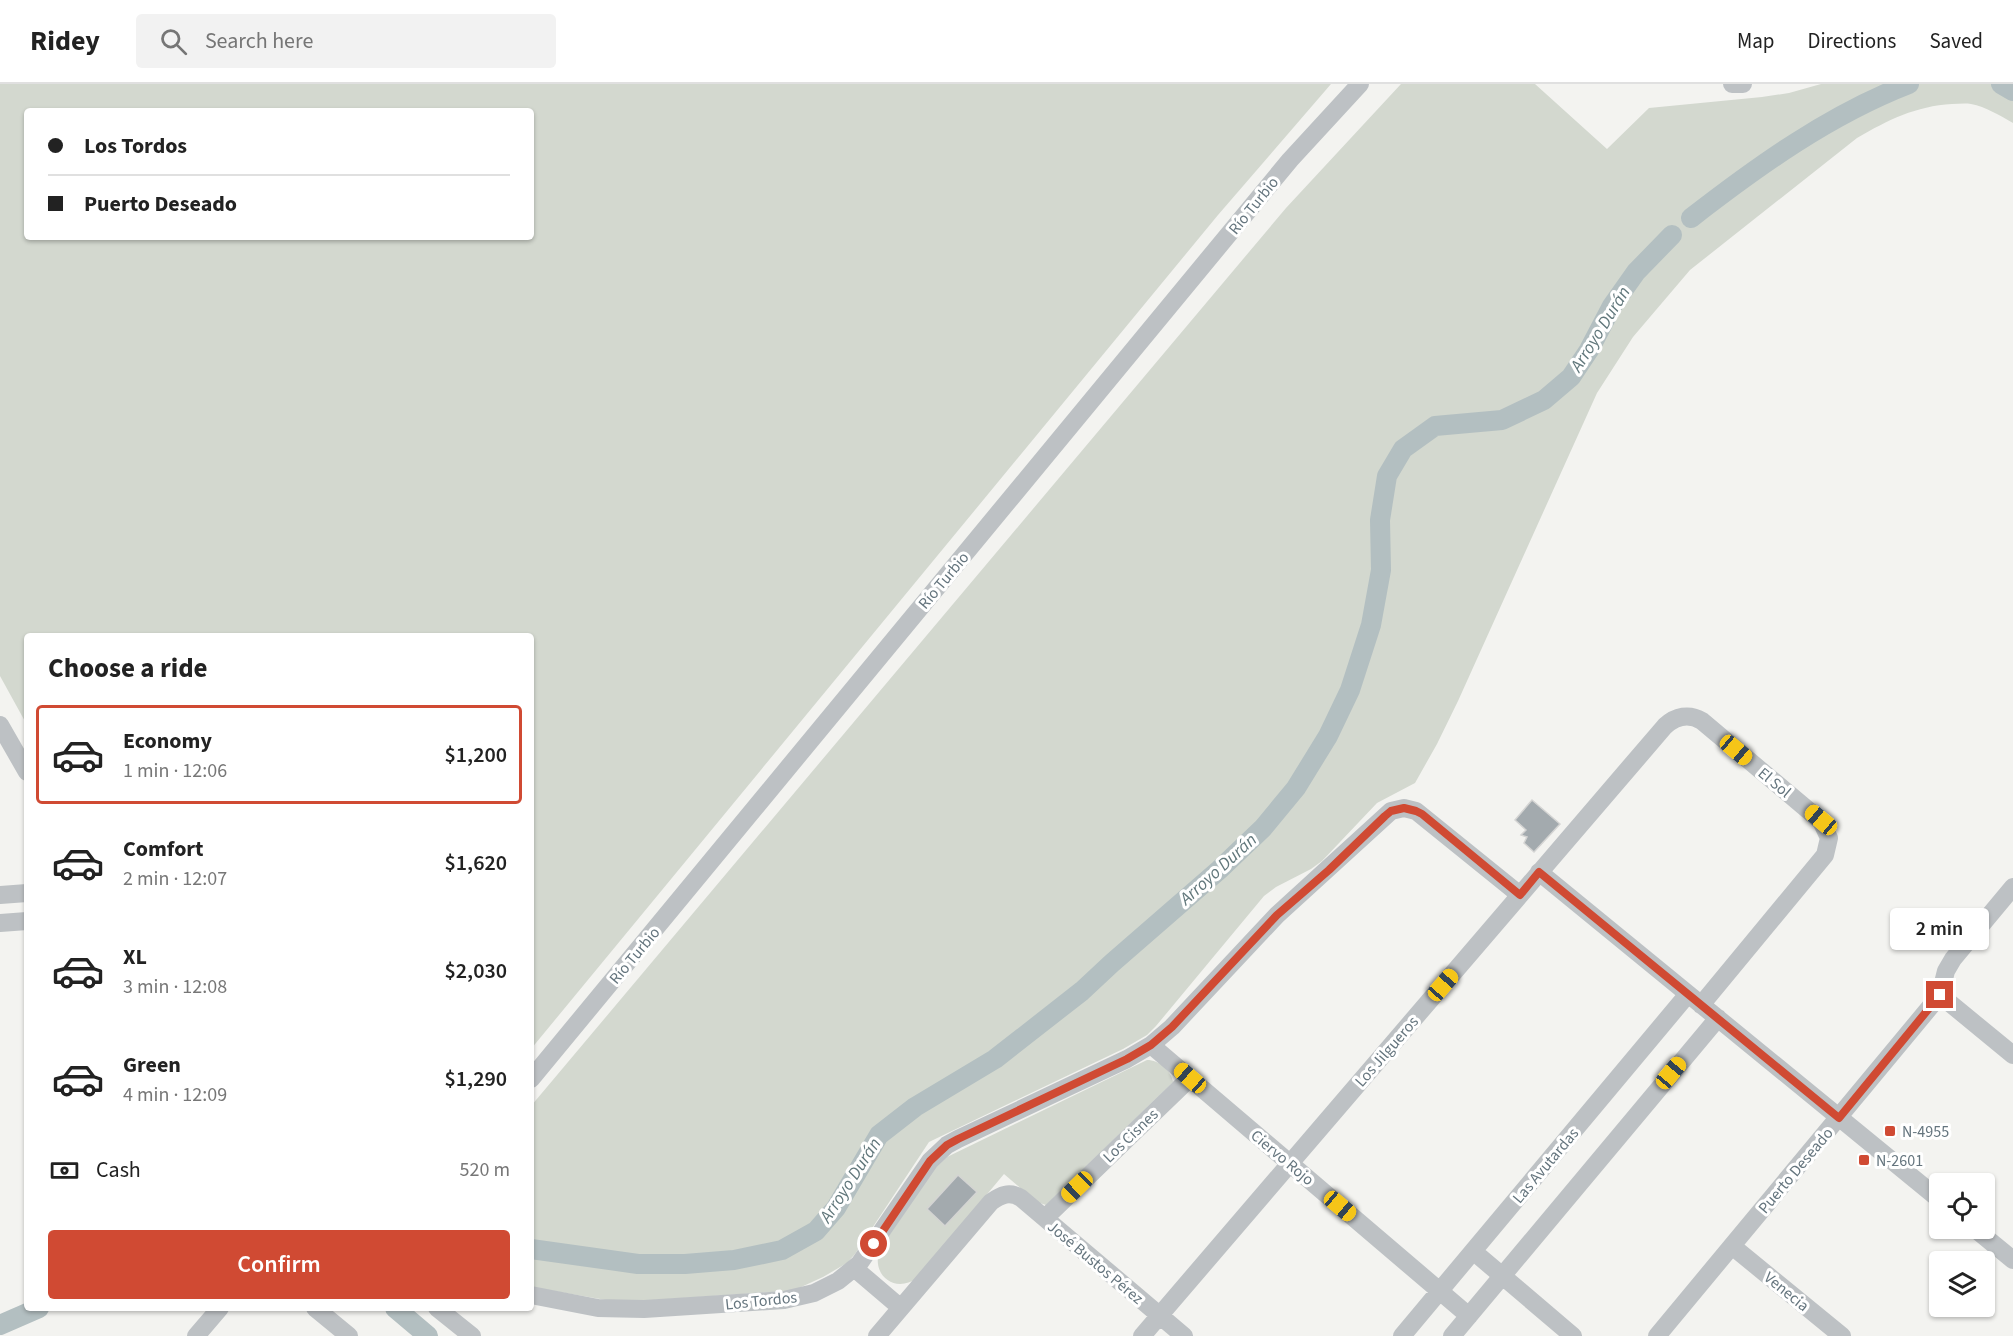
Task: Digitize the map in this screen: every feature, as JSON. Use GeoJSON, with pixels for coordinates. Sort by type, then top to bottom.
{"type":"FeatureCollection","features":[{"type":"Feature","properties":{"kind":"street","name":"Río Turbio"},"geometry":{"type":"LineString","coordinates":[[534,1075],[1290,160],[1360,84]]}},
{"type":"Feature","properties":{"kind":"street"},"geometry":{"type":"LineString","coordinates":[[1732,84],[1743,84]]}},
{"type":"Feature","properties":{"kind":"street","name":"El Sol"},"geometry":{"type":"LineString","coordinates":[[1683,716],[1702,721],[1821,820],[1829,838]]}},
{"type":"Feature","properties":{"kind":"street","name":"Los Jilgueros"},"geometry":{"type":"LineString","coordinates":[[1142,1336],[1665,726],[1683,716]]}},
{"type":"Feature","properties":{"kind":"street"},"geometry":{"type":"LineString","coordinates":[[0,725],[24,767]]}},
{"type":"Feature","properties":{"kind":"street"},"geometry":{"type":"LineString","coordinates":[[1151,1045],[1172,1027],[1277,915],[1329,870],[1391,811],[1404,808],[1422,814],[1520,895]]}},
{"type":"Feature","properties":{"kind":"street","name":"Las Avutardas"},"geometry":{"type":"LineString","coordinates":[[1402,1336],[1473,1251],[1825,855],[1829,838]]}},
{"type":"Feature","properties":{"kind":"street"},"geometry":{"type":"LineString","coordinates":[[1539,872],[1929,1191]]}},
{"type":"Feature","properties":{"kind":"street","name":"Puerto Deseado"},"geometry":{"type":"LineString","coordinates":[[1658,1336],[1940,995],[1946,971],[1953,959],[2013,886]]}},
{"type":"Feature","properties":{"kind":"street"},"geometry":{"type":"LineString","coordinates":[[0,895],[24,893]]}},
{"type":"Feature","properties":{"kind":"street"},"geometry":{"type":"LineString","coordinates":[[0,923],[24,921]]}},
{"type":"Feature","properties":{"kind":"street"},"geometry":{"type":"LineString","coordinates":[[1940,995],[2013,1055]]}},
{"type":"Feature","properties":{"kind":"street"},"geometry":{"type":"LineString","coordinates":[[1452,1336],[1718,1018]]}},
{"type":"Feature","properties":{"kind":"street","name":"Ciervo Rojo"},"geometry":{"type":"LineString","coordinates":[[1151,1045],[1468,1316]]}},
{"type":"Feature","properties":{"kind":"street","name":"Los Tordos"},"geometry":{"type":"LineString","coordinates":[[534,1296],[598,1308],[629,1309],[784,1300],[821,1290],[838,1281],[867,1255],[930,1161],[947,1145],[1127,1059],[1151,1045]]}},
{"type":"Feature","properties":{"kind":"street","name":"Los Cisnes"},"geometry":{"type":"LineString","coordinates":[[1045,1218],[1190,1078]]}},
{"type":"Feature","properties":{"kind":"street","name":"José Bustos Pérez"},"geometry":{"type":"LineString","coordinates":[[901,1308],[991,1202],[1006,1194],[1012,1194],[1021,1198],[1184,1336]]}},
{"type":"Feature","properties":{"kind":"street"},"geometry":{"type":"LineString","coordinates":[[1987,1239],[2013,1260]]}},
{"type":"Feature","properties":{"kind":"street","name":"Venecia"},"geometry":{"type":"LineString","coordinates":[[1732,1246],[1842,1336]]}},
{"type":"Feature","properties":{"kind":"street"},"geometry":{"type":"LineString","coordinates":[[1473,1251],[1573,1336]]}},
{"type":"Feature","properties":{"kind":"street"},"geometry":{"type":"LineString","coordinates":[[854,1268],[901,1308],[878,1336]]}},
{"type":"Feature","properties":{"kind":"street"},"geometry":{"type":"LineString","coordinates":[[196,1336],[217,1311]]}},
{"type":"Feature","properties":{"kind":"street"},"geometry":{"type":"LineString","coordinates":[[319,1311],[349,1336]]}},
{"type":"Feature","properties":{"kind":"street"},"geometry":{"type":"LineString","coordinates":[[441,1311],[472,1336]]}},
{"type":"Feature","properties":{"kind":"shaded area"},"geometry":{"type":"Polygon","coordinates":[[[0,84],[1331,84],[1218,215],[534,1045],[534,633],[24,633],[24,720],[0,676],[0,84]]]}},
{"type":"Feature","properties":{"kind":"shaded area"},"geometry":{"type":"Polygon","coordinates":[[[1401,84],[1535,84],[1607,149],[1649,108],[1762,97],[1789,93],[1821,84],[2013,84],[2013,123],[1987,109],[1966,104],[1939,105],[1891,120],[1857,138],[1690,270],[1633,337],[1597,393],[1458,701],[1415,783],[1377,803],[1322,861],[1264,896],[1147,1035],[1123,1049],[929,1142],[847,1263],[799,1288],[787,1291],[640,1301],[606,1300],[534,1288],[534,1102],[1286,208],[1401,84]]]}},
{"type":"Feature","properties":{"kind":"shaded area"},"geometry":{"type":"Polygon","coordinates":[[[1147,1060],[1164,1066],[1173,1082],[1046,1205],[1037,1202],[1004,1174],[917,1278],[901,1284],[893,1283],[882,1274],[878,1267],[880,1249],[934,1169],[947,1157],[1147,1060]]]}},
{"type":"Feature","properties":{"kind":"building"},"geometry":{"type":"Polygon","coordinates":[[[1532,800],[1560,824],[1534,852],[1524,843],[1527,837],[1521,835],[1526,830],[1515,820],[1532,800]]]}},
{"type":"Feature","properties":{"kind":"building"},"geometry":{"type":"Polygon","coordinates":[[[958,1175],[977,1192],[945,1226],[927,1209],[958,1175]]]}},
{"type":"Feature","properties":{"kind":"waterway","name":"Arroyo Durán"},"geometry":{"type":"LineString","coordinates":[[1691,218],[1742,179],[1795,143],[1851,111],[1909,84]]}},
{"type":"Feature","properties":{"kind":"waterway","name":"Arroyo Durán"},"geometry":{"type":"LineString","coordinates":[[2001,84],[2013,91]]}},
{"type":"Feature","properties":{"kind":"waterway","name":"Arroyo Durán"},"geometry":{"type":"LineString","coordinates":[[534,1249],[638,1264],[685,1264],[734,1260],[782,1250],[816,1231],[836,1208],[879,1135],[915,1107],[995,1059],[1082,991],[1263,828],[1296,788],[1328,736],[1350,690],[1371,625],[1381,570],[1380,520],[1387,476],[1403,449],[1435,426],[1502,420],[1544,400],[1571,377],[1589,350],[1612,306],[1636,272],[1672,235]]}},
{"type":"Feature","properties":{"kind":"waterway","name":"Arroyo Durán"},"geometry":{"type":"LineString","coordinates":[[0,1325],[32,1311]]}},
{"type":"Feature","properties":{"kind":"waterway"},"geometry":{"type":"LineString","coordinates":[[399,1311],[428,1336]]}},
{"type":"Feature","properties":{"kind":"place","name":"N-4955"},"geometry":{"type":"Point","coordinates":[1890,1131]}},
{"type":"Feature","properties":{"kind":"place","name":"N-2601"},"geometry":{"type":"Point","coordinates":[1864,1160]}},
{"type":"Feature","properties":{"kind":"route"},"geometry":{"type":"LineString","coordinates":[[874,1244],[938,1152],[958,1139],[1140,1053],[1151,1045],[1172,1027],[1277,915],[1329,870],[1385,816],[1398,809],[1411,809],[1422,814],[1520,895],[1539,872],[1839,1118],[1940,995]]}}]}
